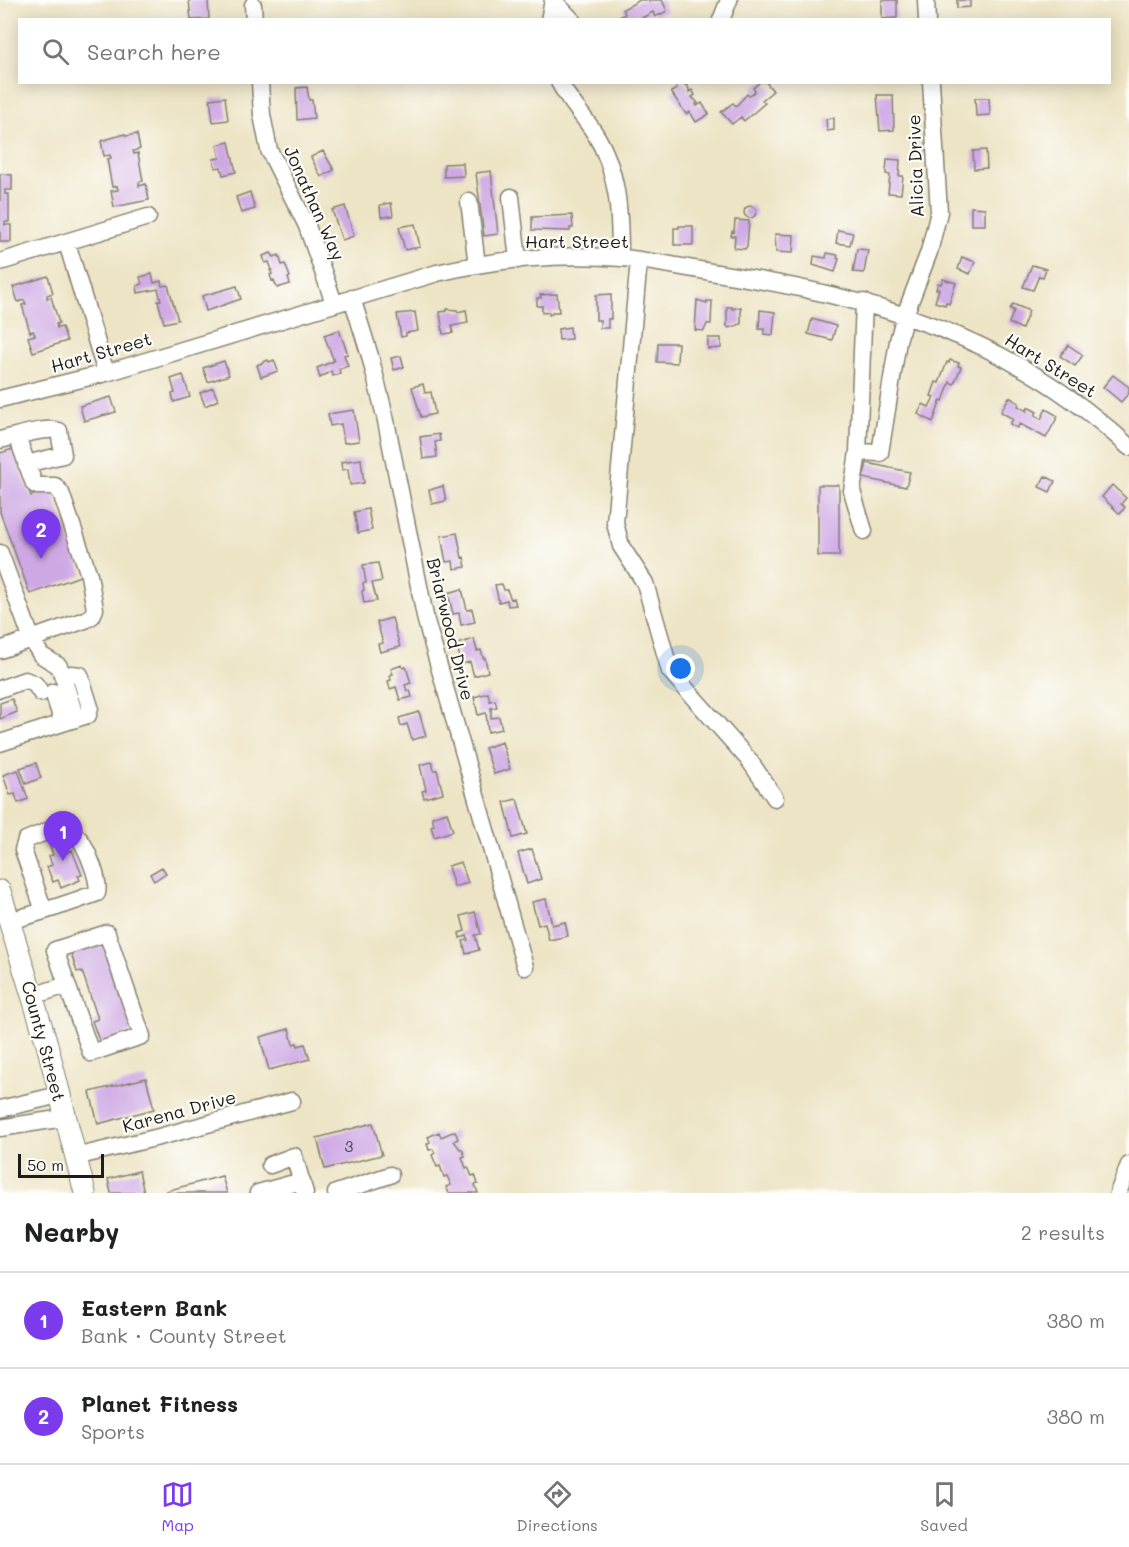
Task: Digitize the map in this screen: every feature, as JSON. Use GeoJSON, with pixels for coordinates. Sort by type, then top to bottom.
{"type":"FeatureCollection","features":[{"type":"Feature","properties":{"kind":"main road","name":"County Street"},"geometry":{"type":"LineString","coordinates":[[3,905],[32,996],[85,1193]]}},
{"type":"Feature","properties":{"kind":"street"},"geometry":{"type":"LineString","coordinates":[[549,18],[553,0]]}},
{"type":"Feature","properties":{"kind":"street"},"geometry":{"type":"LineString","coordinates":[[553,0],[571,18]]}},
{"type":"Feature","properties":{"kind":"street"},"geometry":{"type":"LineString","coordinates":[[721,18],[729,0]]}},
{"type":"Feature","properties":{"kind":"street"},"geometry":{"type":"LineString","coordinates":[[927,0],[927,18]]}},
{"type":"Feature","properties":{"kind":"street","name":"Jonathan Way"},"geometry":{"type":"LineString","coordinates":[[260,84],[262,115],[269,150],[314,241],[334,303]]}},
{"type":"Feature","properties":{"kind":"street"},"geometry":{"type":"LineString","coordinates":[[560,84],[594,133],[612,168],[620,214],[620,258]]}},
{"type":"Feature","properties":{"kind":"street","name":"Alicia Drive"},"geometry":{"type":"LineString","coordinates":[[858,452],[880,453],[898,341],[905,315],[929,252],[939,212],[931,84]]}},
{"type":"Feature","properties":{"kind":"street"},"geometry":{"type":"LineString","coordinates":[[511,197],[518,260]]}},
{"type":"Feature","properties":{"kind":"street"},"geometry":{"type":"LineString","coordinates":[[469,201],[477,265]]}},
{"type":"Feature","properties":{"kind":"street"},"geometry":{"type":"LineString","coordinates":[[0,262],[148,216]]}},
{"type":"Feature","properties":{"kind":"street"},"geometry":{"type":"LineString","coordinates":[[67,243],[106,372]]}},
{"type":"Feature","properties":{"kind":"street","name":"Hart Street"},"geometry":{"type":"LineString","coordinates":[[0,399],[106,372],[437,273],[518,260],[620,258],[800,287],[864,302],[905,315],[965,338],[1034,374],[1079,404],[1129,447]]}},
{"type":"Feature","properties":{"kind":"street"},"geometry":{"type":"LineString","coordinates":[[639,260],[615,523],[621,546],[645,583],[670,671],[749,760],[775,798]]}},
{"type":"Feature","properties":{"kind":"street","name":"Briarwood Drive"},"geometry":{"type":"LineString","coordinates":[[352,298],[380,395],[428,630],[525,967]]}},
{"type":"Feature","properties":{"kind":"street"},"geometry":{"type":"LineString","coordinates":[[864,302],[858,452],[852,491],[864,531]]}},
{"type":"Feature","properties":{"kind":"street"},"geometry":{"type":"LineString","coordinates":[[0,650],[85,620],[92,616],[95,609],[95,601],[80,546],[58,488],[34,484],[26,464],[8,438],[48,430],[59,431],[63,455],[26,464]]}},
{"type":"Feature","properties":{"kind":"street"},"geometry":{"type":"LineString","coordinates":[[0,553],[32,640],[41,655],[59,666],[50,689],[64,722]]}},
{"type":"Feature","properties":{"kind":"street"},"geometry":{"type":"LineString","coordinates":[[0,744],[88,715],[90,707],[80,675],[71,674],[50,689]]}},
{"type":"Feature","properties":{"kind":"street"},"geometry":{"type":"LineString","coordinates":[[0,689],[25,680],[50,689]]}},
{"type":"Feature","properties":{"kind":"street"},"geometry":{"type":"LineString","coordinates":[[3,905],[44,911],[97,893],[99,885],[82,843],[71,831],[60,826],[26,840],[23,850],[44,911]]}},
{"type":"Feature","properties":{"kind":"street"},"geometry":{"type":"LineString","coordinates":[[107,933],[142,1036],[91,1053],[67,985],[55,950],[107,933]]}},
{"type":"Feature","properties":{"kind":"street"},"geometry":{"type":"LineString","coordinates":[[32,996],[67,985]]}},
{"type":"Feature","properties":{"kind":"street"},"geometry":{"type":"LineString","coordinates":[[0,1109],[59,1095]]}},
{"type":"Feature","properties":{"kind":"street","name":"Karena Drive"},"geometry":{"type":"LineString","coordinates":[[75,1157],[292,1101]]}},
{"type":"Feature","properties":{"kind":"street"},"geometry":{"type":"LineString","coordinates":[[0,1128],[64,1118]]}},
{"type":"Feature","properties":{"kind":"street"},"geometry":{"type":"LineString","coordinates":[[258,1193],[303,1187],[294,1156],[270,1165]]}},
{"type":"Feature","properties":{"kind":"street"},"geometry":{"type":"LineString","coordinates":[[1118,1193],[1129,1165]]}},
{"type":"Feature","properties":{"kind":"street"},"geometry":{"type":"LineString","coordinates":[[336,1193],[390,1175]]}},
{"type":"Feature","properties":{"kind":"building"},"geometry":{"type":"Polygon","coordinates":[[[189,0],[208,0],[209,18],[191,18],[189,0]]]}},
{"type":"Feature","properties":{"kind":"building"},"geometry":{"type":"Polygon","coordinates":[[[640,0],[649,2],[662,0],[667,11],[655,17],[653,12],[642,18],[618,18],[625,14],[623,9],[640,0]]]}},
{"type":"Feature","properties":{"kind":"building"},"geometry":{"type":"Polygon","coordinates":[[[882,0],[897,0],[897,18],[882,18],[882,0]]]}},
{"type":"Feature","properties":{"kind":"building"},"geometry":{"type":"Polygon","coordinates":[[[957,0],[970,0],[970,7],[957,8],[957,0]]]}},
{"type":"Feature","properties":{"kind":"building"},"geometry":{"type":"Polygon","coordinates":[[[674,84],[686,84],[689,92],[692,90],[695,95],[692,97],[698,103],[697,106],[702,103],[709,114],[696,122],[690,112],[686,114],[671,92],[677,89],[674,84]]]}},
{"type":"Feature","properties":{"kind":"building"},"geometry":{"type":"Polygon","coordinates":[[[758,84],[768,84],[773,91],[762,100],[765,103],[744,121],[741,117],[732,124],[721,112],[733,103],[736,106],[747,94],[749,96],[755,91],[753,88],[758,84]]]}},
{"type":"Feature","properties":{"kind":"building"},"geometry":{"type":"Polygon","coordinates":[[[307,87],[309,100],[312,100],[314,118],[297,120],[296,88],[307,87]]]}},
{"type":"Feature","properties":{"kind":"building"},"geometry":{"type":"Polygon","coordinates":[[[877,95],[893,95],[894,130],[880,131],[877,95]]]}},
{"type":"Feature","properties":{"kind":"building"},"geometry":{"type":"Polygon","coordinates":[[[225,97],[228,120],[213,122],[210,99],[225,97]]]}},
{"type":"Feature","properties":{"kind":"building"},"geometry":{"type":"Polygon","coordinates":[[[975,98],[989,98],[990,115],[976,116],[975,98]]]}},
{"type":"Feature","properties":{"kind":"building"},"geometry":{"type":"Polygon","coordinates":[[[834,118],[834,130],[827,131],[826,119],[834,118]]]}},
{"type":"Feature","properties":{"kind":"building"},"geometry":{"type":"Polygon","coordinates":[[[125,134],[126,136],[137,134],[140,149],[133,151],[134,154],[138,153],[143,181],[139,182],[139,186],[146,184],[149,200],[114,207],[111,191],[118,190],[117,186],[112,187],[107,159],[111,158],[110,155],[104,156],[101,141],[125,134]]]}},
{"type":"Feature","properties":{"kind":"building"},"geometry":{"type":"Polygon","coordinates":[[[229,142],[236,172],[223,175],[221,167],[215,168],[213,159],[220,158],[217,145],[229,142]]]}},
{"type":"Feature","properties":{"kind":"building"},"geometry":{"type":"Polygon","coordinates":[[[986,150],[987,168],[974,169],[973,151],[986,150]]]}},
{"type":"Feature","properties":{"kind":"building"},"geometry":{"type":"Polygon","coordinates":[[[323,151],[334,170],[321,177],[311,157],[323,151]]]}},
{"type":"Feature","properties":{"kind":"building"},"geometry":{"type":"Polygon","coordinates":[[[887,159],[900,160],[899,176],[903,176],[901,194],[888,193],[890,175],[886,174],[887,159]]]}},
{"type":"Feature","properties":{"kind":"building"},"geometry":{"type":"Polygon","coordinates":[[[463,163],[464,176],[444,177],[444,164],[463,163]]]}},
{"type":"Feature","properties":{"kind":"building"},"geometry":{"type":"Polygon","coordinates":[[[491,171],[498,234],[484,236],[476,173],[491,171]]]}},
{"type":"Feature","properties":{"kind":"building"},"geometry":{"type":"Polygon","coordinates":[[[0,174],[12,175],[12,190],[5,190],[5,194],[9,194],[9,222],[5,222],[5,225],[11,225],[11,242],[0,242],[0,174]]]}},
{"type":"Feature","properties":{"kind":"building"},"geometry":{"type":"Polygon","coordinates":[[[250,192],[255,209],[241,213],[236,197],[250,192]]]}},
{"type":"Feature","properties":{"kind":"building"},"geometry":{"type":"Polygon","coordinates":[[[391,203],[393,216],[381,217],[380,205],[391,203]]]}},
{"type":"Feature","properties":{"kind":"building"},"geometry":{"type":"Polygon","coordinates":[[[345,206],[354,236],[342,240],[332,210],[345,206]]]}},
{"type":"Feature","properties":{"kind":"building"},"geometry":{"type":"Polygon","coordinates":[[[752,206],[755,207],[755,217],[748,218],[745,217],[744,210],[745,207],[752,206]]]}},
{"type":"Feature","properties":{"kind":"building"},"geometry":{"type":"Polygon","coordinates":[[[971,207],[985,208],[985,225],[971,225],[971,207]]]}},
{"type":"Feature","properties":{"kind":"building"},"geometry":{"type":"Polygon","coordinates":[[[572,215],[573,228],[570,228],[570,231],[532,230],[532,217],[572,215]]]}},
{"type":"Feature","properties":{"kind":"building"},"geometry":{"type":"Polygon","coordinates":[[[735,220],[749,221],[745,249],[734,248],[735,236],[731,236],[732,231],[734,232],[735,220]]]}},
{"type":"Feature","properties":{"kind":"building"},"geometry":{"type":"Polygon","coordinates":[[[415,224],[420,247],[405,250],[399,227],[415,224]]]}},
{"type":"Feature","properties":{"kind":"building"},"geometry":{"type":"Polygon","coordinates":[[[679,226],[693,226],[693,245],[674,245],[674,228],[679,228],[679,226]]]}},
{"type":"Feature","properties":{"kind":"building"},"geometry":{"type":"Polygon","coordinates":[[[838,230],[853,233],[850,245],[836,243],[838,230]]]}},
{"type":"Feature","properties":{"kind":"building"},"geometry":{"type":"Polygon","coordinates":[[[775,234],[794,235],[793,253],[776,252],[775,234]]]}},
{"type":"Feature","properties":{"kind":"building"},"geometry":{"type":"Polygon","coordinates":[[[857,249],[868,250],[864,273],[853,272],[857,249]]]}},
{"type":"Feature","properties":{"kind":"building"},"geometry":{"type":"Polygon","coordinates":[[[271,253],[274,257],[279,255],[282,265],[285,264],[290,284],[277,288],[274,280],[272,281],[270,270],[272,270],[269,262],[265,263],[263,256],[271,253]]]}},
{"type":"Feature","properties":{"kind":"building"},"geometry":{"type":"Polygon","coordinates":[[[827,253],[838,255],[835,272],[813,265],[814,256],[826,258],[827,253]]]}},
{"type":"Feature","properties":{"kind":"building"},"geometry":{"type":"Polygon","coordinates":[[[962,257],[975,262],[970,274],[958,269],[962,257]]]}},
{"type":"Feature","properties":{"kind":"building"},"geometry":{"type":"Polygon","coordinates":[[[1032,265],[1046,269],[1043,277],[1039,276],[1033,290],[1023,287],[1032,265]]]}},
{"type":"Feature","properties":{"kind":"building"},"geometry":{"type":"Polygon","coordinates":[[[152,274],[154,283],[161,281],[162,286],[168,285],[178,320],[164,323],[158,301],[161,300],[158,289],[138,293],[137,286],[142,284],[140,277],[152,274]]]}},
{"type":"Feature","properties":{"kind":"building"},"geometry":{"type":"Polygon","coordinates":[[[48,276],[53,293],[47,295],[47,298],[51,297],[59,323],[56,324],[57,328],[62,327],[67,341],[33,352],[28,337],[35,335],[33,331],[30,332],[22,305],[26,304],[24,300],[18,302],[13,287],[48,276]]]}},
{"type":"Feature","properties":{"kind":"building"},"geometry":{"type":"Polygon","coordinates":[[[943,279],[956,283],[949,304],[946,302],[945,305],[935,302],[939,289],[936,289],[938,283],[941,284],[943,279]]]}},
{"type":"Feature","properties":{"kind":"building"},"geometry":{"type":"Polygon","coordinates":[[[237,286],[241,299],[206,311],[202,296],[237,286]]]}},
{"type":"Feature","properties":{"kind":"building"},"geometry":{"type":"Polygon","coordinates":[[[557,294],[559,312],[552,312],[549,315],[549,312],[542,313],[542,306],[537,306],[537,298],[541,298],[540,295],[557,294]]]}},
{"type":"Feature","properties":{"kind":"building"},"geometry":{"type":"Polygon","coordinates":[[[611,294],[611,319],[608,319],[608,328],[600,328],[600,320],[596,320],[596,295],[611,294]]]}},
{"type":"Feature","properties":{"kind":"building"},"geometry":{"type":"Polygon","coordinates":[[[697,300],[707,303],[707,301],[712,301],[711,324],[707,324],[704,331],[695,330],[697,300]]]}},
{"type":"Feature","properties":{"kind":"building"},"geometry":{"type":"Polygon","coordinates":[[[1013,304],[1029,311],[1022,329],[1009,323],[1014,310],[1010,309],[1013,304]]]}},
{"type":"Feature","properties":{"kind":"building"},"geometry":{"type":"Polygon","coordinates":[[[727,307],[732,307],[732,309],[741,307],[741,324],[729,328],[727,326],[727,307]]]}},
{"type":"Feature","properties":{"kind":"building"},"geometry":{"type":"Polygon","coordinates":[[[447,309],[458,312],[466,310],[468,323],[452,326],[453,333],[443,334],[440,312],[447,311],[447,309]]]}},
{"type":"Feature","properties":{"kind":"building"},"geometry":{"type":"Polygon","coordinates":[[[760,310],[775,312],[773,335],[764,334],[764,329],[759,329],[760,310]]]}},
{"type":"Feature","properties":{"kind":"building"},"geometry":{"type":"Polygon","coordinates":[[[415,312],[418,331],[406,333],[406,336],[401,337],[397,314],[415,312]]]}},
{"type":"Feature","properties":{"kind":"building"},"geometry":{"type":"Polygon","coordinates":[[[812,319],[836,326],[832,340],[808,334],[812,319]]]}},
{"type":"Feature","properties":{"kind":"building"},"geometry":{"type":"Polygon","coordinates":[[[570,327],[571,339],[559,340],[558,329],[570,327]]]}},
{"type":"Feature","properties":{"kind":"building"},"geometry":{"type":"Polygon","coordinates":[[[339,330],[348,354],[344,355],[348,366],[339,369],[340,373],[333,376],[331,371],[320,378],[317,368],[334,361],[324,335],[339,330]]]}},
{"type":"Feature","properties":{"kind":"building"},"geometry":{"type":"Polygon","coordinates":[[[708,338],[721,338],[721,348],[708,349],[708,338]]]}},
{"type":"Feature","properties":{"kind":"building"},"geometry":{"type":"Polygon","coordinates":[[[658,343],[678,343],[677,363],[657,362],[658,343]]]}},
{"type":"Feature","properties":{"kind":"building"},"geometry":{"type":"Polygon","coordinates":[[[1068,345],[1083,355],[1075,366],[1060,356],[1068,345]]]}},
{"type":"Feature","properties":{"kind":"building"},"geometry":{"type":"Polygon","coordinates":[[[401,356],[404,367],[394,370],[391,358],[401,356]]]}},
{"type":"Feature","properties":{"kind":"building"},"geometry":{"type":"Polygon","coordinates":[[[268,360],[269,362],[274,360],[278,371],[261,377],[257,365],[268,360]]]}},
{"type":"Feature","properties":{"kind":"building"},"geometry":{"type":"Polygon","coordinates":[[[950,360],[959,363],[958,366],[961,367],[954,384],[950,382],[933,422],[918,414],[923,404],[929,407],[934,397],[931,396],[936,382],[939,383],[947,362],[949,363],[950,360]]]}},
{"type":"Feature","properties":{"kind":"building"},"geometry":{"type":"Polygon","coordinates":[[[224,361],[229,375],[208,382],[203,368],[224,361]]]}},
{"type":"Feature","properties":{"kind":"building"},"geometry":{"type":"Polygon","coordinates":[[[183,375],[190,397],[174,402],[172,394],[175,393],[171,379],[183,375]]]}},
{"type":"Feature","properties":{"kind":"building"},"geometry":{"type":"Polygon","coordinates":[[[1113,375],[1129,387],[1129,393],[1121,402],[1103,387],[1113,375]]]}},
{"type":"Feature","properties":{"kind":"building"},"geometry":{"type":"Polygon","coordinates":[[[423,384],[425,393],[431,392],[435,414],[421,417],[412,387],[423,384]]]}},
{"type":"Feature","properties":{"kind":"building"},"geometry":{"type":"Polygon","coordinates":[[[213,388],[218,400],[205,406],[200,393],[213,388]]]}},
{"type":"Feature","properties":{"kind":"building"},"geometry":{"type":"Polygon","coordinates":[[[111,397],[116,412],[84,421],[80,406],[111,397]]]}},
{"type":"Feature","properties":{"kind":"building"},"geometry":{"type":"Polygon","coordinates":[[[1009,397],[1027,411],[1028,407],[1037,412],[1035,415],[1041,419],[1046,409],[1058,416],[1046,438],[1020,424],[1017,428],[1010,424],[1013,419],[1001,412],[1009,397]]]}},
{"type":"Feature","properties":{"kind":"building"},"geometry":{"type":"Polygon","coordinates":[[[354,410],[359,441],[344,443],[341,424],[330,426],[328,414],[354,410]]]}},
{"type":"Feature","properties":{"kind":"building"},"geometry":{"type":"Polygon","coordinates":[[[439,434],[440,441],[435,442],[437,457],[423,459],[420,437],[439,434]]]}},
{"type":"Feature","properties":{"kind":"building"},"geometry":{"type":"Polygon","coordinates":[[[13,449],[31,496],[51,488],[83,575],[30,594],[0,512],[0,453],[13,449]]]}},
{"type":"Feature","properties":{"kind":"building"},"geometry":{"type":"Polygon","coordinates":[[[361,459],[364,483],[350,485],[348,469],[342,470],[341,462],[361,459]]]}},
{"type":"Feature","properties":{"kind":"building"},"geometry":{"type":"Polygon","coordinates":[[[867,463],[910,472],[906,487],[863,478],[867,463]]]}},
{"type":"Feature","properties":{"kind":"building"},"geometry":{"type":"Polygon","coordinates":[[[1045,476],[1055,481],[1050,492],[1039,487],[1045,476]]]}},
{"type":"Feature","properties":{"kind":"building"},"geometry":{"type":"Polygon","coordinates":[[[818,485],[839,485],[839,556],[818,556],[818,485]]]}},
{"type":"Feature","properties":{"kind":"building"},"geometry":{"type":"Polygon","coordinates":[[[1112,485],[1126,498],[1121,504],[1125,507],[1120,514],[1102,497],[1112,485]]]}},
{"type":"Feature","properties":{"kind":"building"},"geometry":{"type":"Polygon","coordinates":[[[443,486],[446,501],[432,504],[429,490],[443,486]]]}},
{"type":"Feature","properties":{"kind":"building"},"geometry":{"type":"Polygon","coordinates":[[[368,509],[372,530],[358,533],[354,512],[368,509]]]}},
{"type":"Feature","properties":{"kind":"building"},"geometry":{"type":"Polygon","coordinates":[[[457,533],[466,567],[454,569],[453,561],[446,562],[441,536],[457,533]]]}},
{"type":"Feature","properties":{"kind":"building"},"geometry":{"type":"Polygon","coordinates":[[[378,563],[382,581],[372,583],[377,601],[364,603],[362,591],[364,590],[363,583],[366,583],[363,565],[378,563]]]}},
{"type":"Feature","properties":{"kind":"building"},"geometry":{"type":"Polygon","coordinates":[[[502,584],[511,599],[514,598],[516,605],[508,606],[507,600],[499,602],[495,585],[502,584]]]}},
{"type":"Feature","properties":{"kind":"building"},"geometry":{"type":"Polygon","coordinates":[[[462,589],[467,610],[472,609],[475,622],[461,625],[459,613],[453,614],[448,593],[462,589]]]}},
{"type":"Feature","properties":{"kind":"building"},"geometry":{"type":"Polygon","coordinates":[[[392,618],[400,647],[380,652],[378,644],[383,643],[377,622],[392,618]]]}},
{"type":"Feature","properties":{"kind":"building"},"geometry":{"type":"Polygon","coordinates":[[[474,639],[477,651],[481,650],[485,658],[488,672],[474,676],[470,662],[461,664],[457,644],[474,639]]]}},
{"type":"Feature","properties":{"kind":"building"},"geometry":{"type":"Polygon","coordinates":[[[402,665],[403,668],[406,667],[411,683],[405,685],[412,697],[400,700],[396,687],[390,689],[388,681],[391,680],[390,675],[393,674],[391,669],[402,665]]]}},
{"type":"Feature","properties":{"kind":"building"},"geometry":{"type":"Polygon","coordinates":[[[488,693],[490,701],[495,700],[497,707],[491,708],[491,718],[499,717],[502,729],[488,732],[486,713],[478,715],[474,697],[488,693]]]}},
{"type":"Feature","properties":{"kind":"building"},"geometry":{"type":"Polygon","coordinates":[[[12,699],[17,712],[0,719],[0,703],[12,699]]]}},
{"type":"Feature","properties":{"kind":"building"},"geometry":{"type":"Polygon","coordinates":[[[419,712],[426,736],[412,740],[407,724],[401,726],[399,718],[419,712]]]}},
{"type":"Feature","properties":{"kind":"building"},"geometry":{"type":"Polygon","coordinates":[[[502,742],[510,769],[494,774],[485,748],[502,742]]]}},
{"type":"Feature","properties":{"kind":"building"},"geometry":{"type":"Polygon","coordinates":[[[432,762],[434,770],[437,770],[443,793],[424,798],[422,791],[426,790],[420,765],[432,762]]]}},
{"type":"Feature","properties":{"kind":"building"},"geometry":{"type":"Polygon","coordinates":[[[36,763],[41,778],[26,784],[20,768],[36,763]]]}},
{"type":"Feature","properties":{"kind":"building"},"geometry":{"type":"Polygon","coordinates":[[[18,770],[28,799],[18,803],[15,794],[10,795],[3,775],[18,770]]]}},
{"type":"Feature","properties":{"kind":"building"},"geometry":{"type":"Polygon","coordinates":[[[517,799],[527,834],[513,838],[504,802],[517,799]]]}},
{"type":"Feature","properties":{"kind":"building"},"geometry":{"type":"Polygon","coordinates":[[[447,812],[453,831],[434,837],[431,826],[434,825],[432,817],[447,812]]]}},
{"type":"Feature","properties":{"kind":"building"},"geometry":{"type":"Polygon","coordinates":[[[57,837],[63,851],[65,850],[66,853],[72,850],[82,875],[78,876],[80,880],[61,888],[58,880],[53,882],[47,867],[52,865],[49,856],[53,855],[48,841],[57,837]]]}},
{"type":"Feature","properties":{"kind":"building"},"geometry":{"type":"Polygon","coordinates":[[[532,849],[541,879],[527,884],[518,853],[532,849]]]}},
{"type":"Feature","properties":{"kind":"building"},"geometry":{"type":"Polygon","coordinates":[[[461,862],[468,883],[454,887],[448,866],[461,862]]]}},
{"type":"Feature","properties":{"kind":"building"},"geometry":{"type":"Polygon","coordinates":[[[162,867],[166,873],[154,881],[150,874],[162,867]]]}},
{"type":"Feature","properties":{"kind":"building"},"geometry":{"type":"Polygon","coordinates":[[[546,899],[552,925],[565,922],[568,936],[549,940],[545,923],[538,925],[532,902],[546,899]]]}},
{"type":"Feature","properties":{"kind":"building"},"geometry":{"type":"Polygon","coordinates":[[[475,912],[481,934],[475,935],[479,950],[466,954],[463,941],[468,940],[467,936],[460,938],[459,933],[465,931],[461,916],[475,912]]]}},
{"type":"Feature","properties":{"kind":"building"},"geometry":{"type":"Polygon","coordinates":[[[104,942],[133,1032],[100,1043],[92,1021],[98,1019],[82,971],[77,972],[71,953],[104,942]]]}},
{"type":"Feature","properties":{"kind":"building"},"geometry":{"type":"Polygon","coordinates":[[[289,1029],[293,1044],[297,1043],[298,1046],[305,1044],[310,1059],[269,1070],[260,1037],[289,1029]]]}},
{"type":"Feature","properties":{"kind":"building"},"geometry":{"type":"Polygon","coordinates":[[[146,1078],[154,1109],[98,1124],[90,1092],[146,1078]]]}},
{"type":"Feature","properties":{"kind":"building"},"geometry":{"type":"Polygon","coordinates":[[[373,1123],[382,1155],[325,1169],[317,1138],[373,1123]]]}},
{"type":"Feature","properties":{"kind":"building"},"geometry":{"type":"Polygon","coordinates":[[[455,1131],[458,1139],[454,1141],[462,1149],[466,1168],[468,1167],[472,1176],[475,1175],[478,1193],[449,1193],[446,1187],[451,1185],[447,1176],[444,1177],[440,1166],[437,1167],[432,1155],[435,1153],[433,1149],[429,1150],[428,1137],[439,1132],[441,1137],[455,1131]]]}},
{"type":"Feature","properties":{"kind":"building"},"geometry":{"type":"Polygon","coordinates":[[[139,1171],[144,1193],[111,1193],[108,1179],[139,1171]]]}},
{"type":"Feature","properties":{"kind":"building"},"geometry":{"type":"Polygon","coordinates":[[[222,1176],[227,1193],[166,1193],[166,1191],[222,1176]]]}},
{"type":"Feature","properties":{"kind":"place","name":"Planet Fitness"},"geometry":{"type":"Point","coordinates":[41,559]}},
{"type":"Feature","properties":{"kind":"place","name":"Eastern Bank"},"geometry":{"type":"Point","coordinates":[63,861]}}]}
